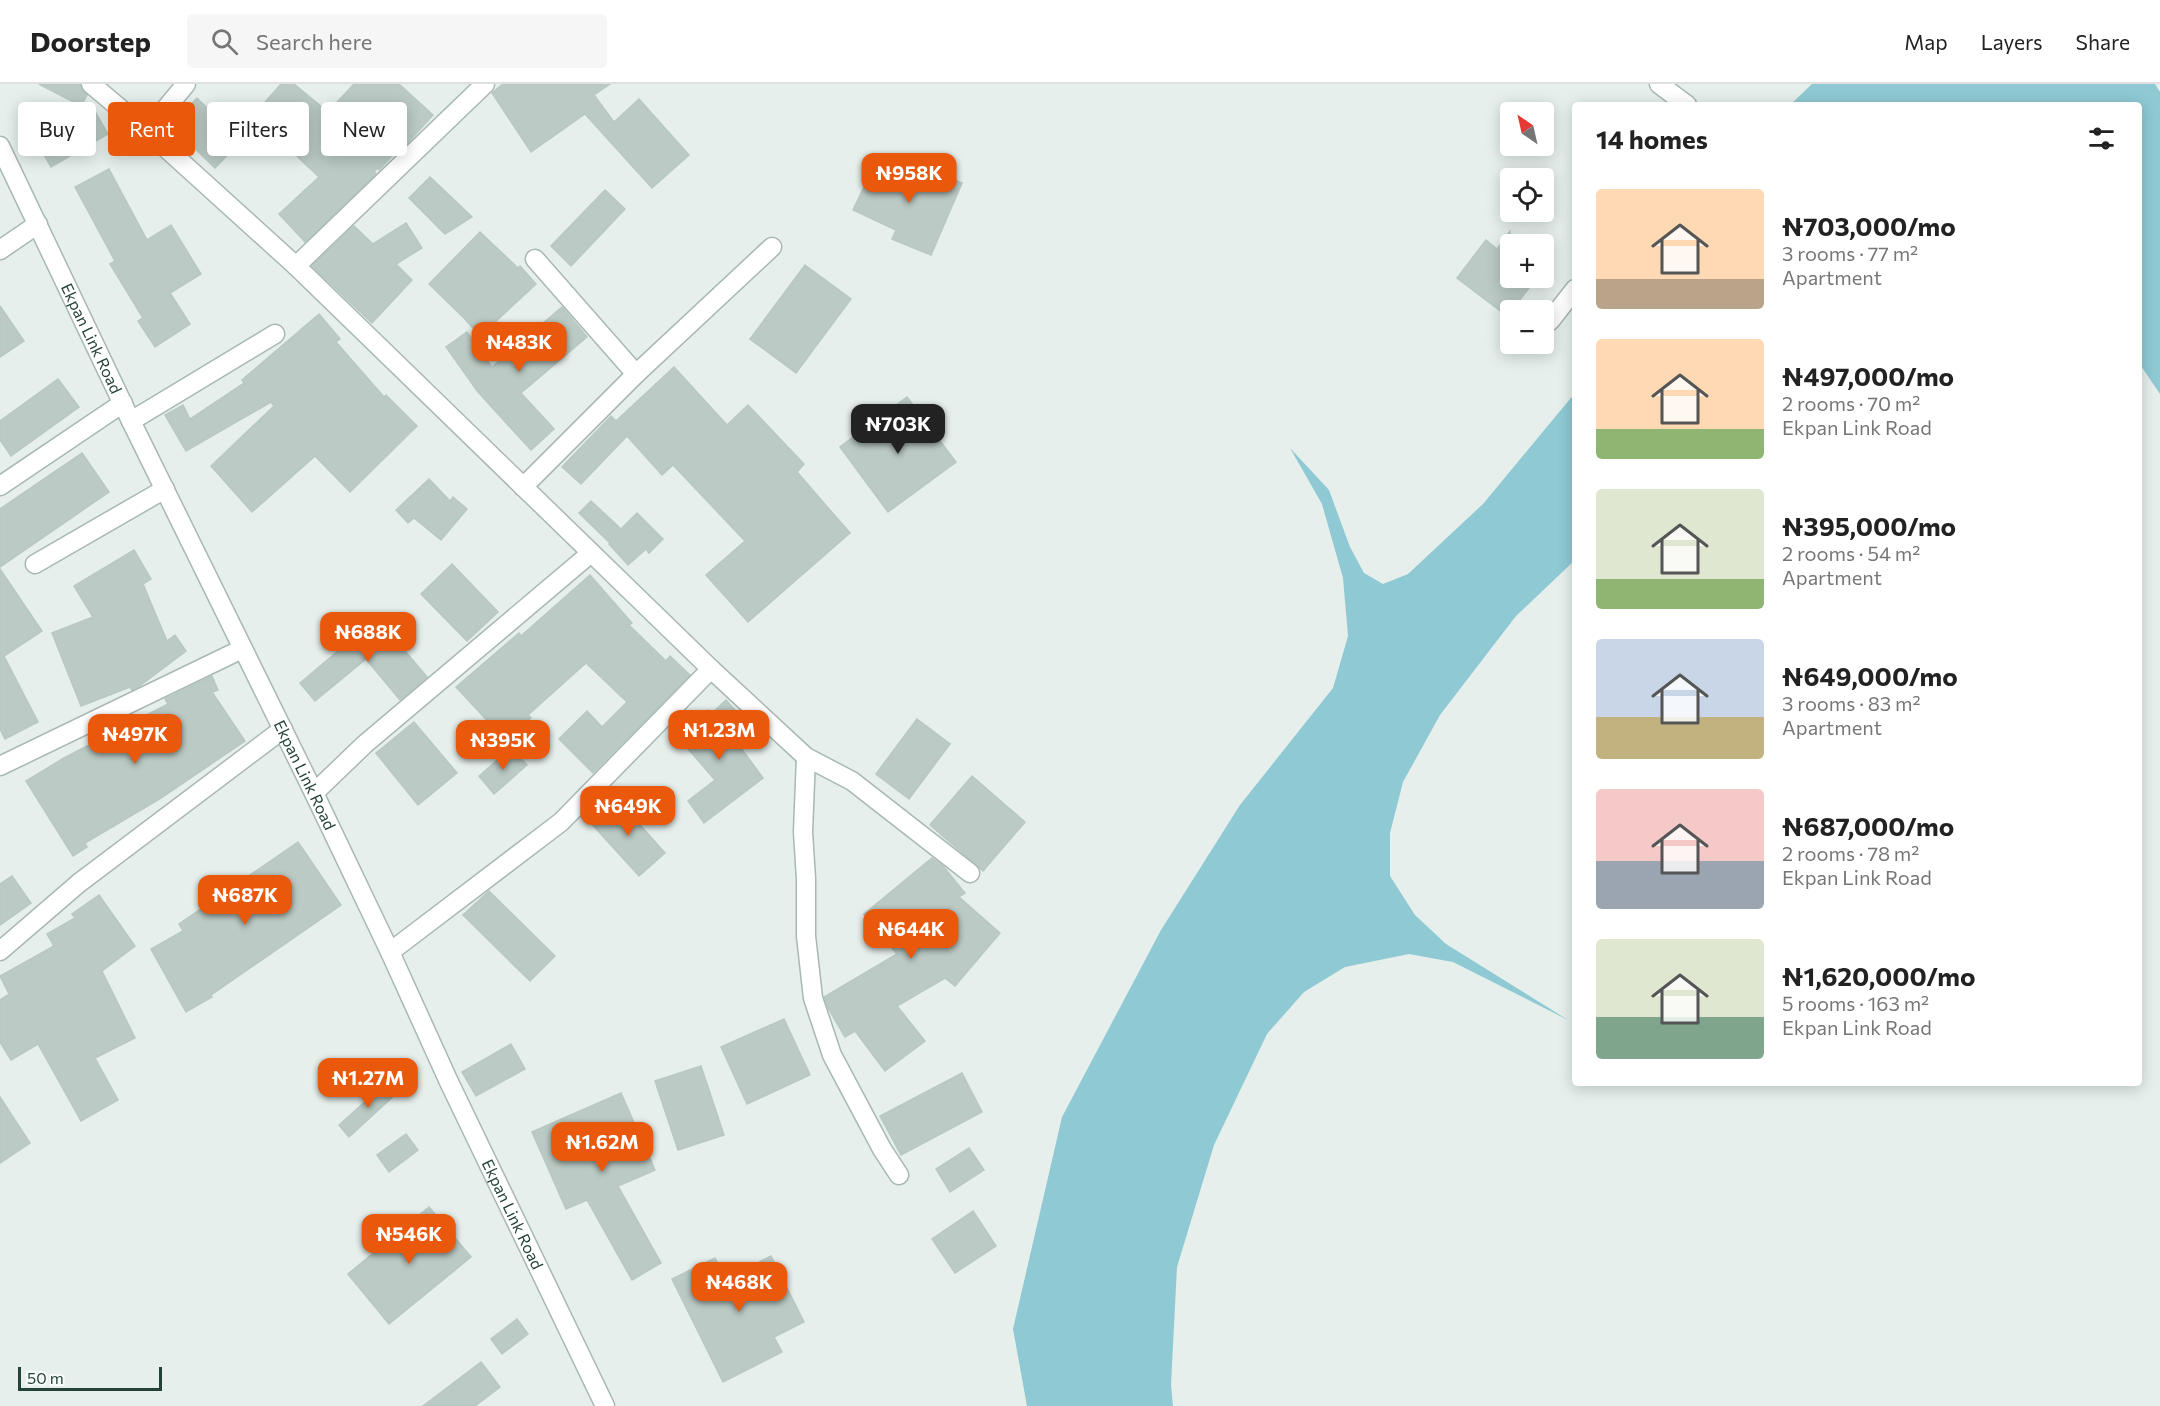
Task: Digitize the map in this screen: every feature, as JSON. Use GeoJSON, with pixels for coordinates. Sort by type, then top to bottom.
{"type":"FeatureCollection","features":[{"type":"Feature","properties":{"kind":"street"},"geometry":{"type":"LineString","coordinates":[[90,84],[112,102]]}},
{"type":"Feature","properties":{"kind":"street"},"geometry":{"type":"LineString","coordinates":[[171,102],[186,84]]}},
{"type":"Feature","properties":{"kind":"street"},"geometry":{"type":"LineString","coordinates":[[296,266],[485,84]]}},
{"type":"Feature","properties":{"kind":"street"},"geometry":{"type":"LineString","coordinates":[[1659,84],[1683,102]]}},
{"type":"Feature","properties":{"kind":"street","name":"Ekpan Link Road"},"geometry":{"type":"LineString","coordinates":[[0,147],[131,421],[314,793],[604,1406]]}},
{"type":"Feature","properties":{"kind":"street"},"geometry":{"type":"LineString","coordinates":[[175,156],[296,266],[711,669],[807,757],[852,781],[970,873]]}},
{"type":"Feature","properties":{"kind":"street"},"geometry":{"type":"LineString","coordinates":[[0,250],[38,224]]}},
{"type":"Feature","properties":{"kind":"street"},"geometry":{"type":"LineString","coordinates":[[523,487],[636,374],[772,247]]}},
{"type":"Feature","properties":{"kind":"street"},"geometry":{"type":"LineString","coordinates":[[535,259],[636,374]]}},
{"type":"Feature","properties":{"kind":"street"},"geometry":{"type":"LineString","coordinates":[[1554,316],[1572,293]]}},
{"type":"Feature","properties":{"kind":"street"},"geometry":{"type":"LineString","coordinates":[[131,421],[275,334]]}},
{"type":"Feature","properties":{"kind":"street"},"geometry":{"type":"LineString","coordinates":[[0,486],[123,403]]}},
{"type":"Feature","properties":{"kind":"street"},"geometry":{"type":"LineString","coordinates":[[35,564],[165,489]]}},
{"type":"Feature","properties":{"kind":"street"},"geometry":{"type":"LineString","coordinates":[[314,793],[365,744],[591,553]]}},
{"type":"Feature","properties":{"kind":"street"},"geometry":{"type":"LineString","coordinates":[[0,766],[242,649]]}},
{"type":"Feature","properties":{"kind":"street"},"geometry":{"type":"LineString","coordinates":[[390,952],[561,822],[711,669]]}},
{"type":"Feature","properties":{"kind":"street"},"geometry":{"type":"LineString","coordinates":[[0,951],[79,883],[283,729]]}},
{"type":"Feature","properties":{"kind":"street"},"geometry":{"type":"LineString","coordinates":[[807,757],[803,832],[806,936],[813,998],[832,1055],[882,1149],[899,1175]]}},
{"type":"Feature","properties":{"kind":"water"},"geometry":{"type":"Polygon","coordinates":[[[1812,84],[2155,84],[2160,92],[2160,394],[2142,367],[2142,102],[1793,102],[1812,84]]]}},
{"type":"Feature","properties":{"kind":"water"},"geometry":{"type":"Polygon","coordinates":[[[1572,397],[1572,563],[1516,616],[1440,715],[1403,782],[1390,833],[1390,876],[1415,915],[1446,944],[1568,1020],[1453,962],[1409,954],[1345,967],[1304,992],[1267,1034],[1214,1145],[1177,1267],[1171,1385],[1173,1406],[1027,1406],[1013,1329],[1062,1117],[1161,930],[1240,805],[1333,688],[1348,636],[1343,578],[1322,504],[1290,448],[1329,490],[1350,547],[1364,573],[1383,584],[1408,574],[1483,504],[1572,397]]]}},
{"type":"Feature","properties":{"kind":"building"},"geometry":{"type":"Polygon","coordinates":[[[39,84],[80,84],[87,95],[83,102],[73,102],[39,84]]]}},
{"type":"Feature","properties":{"kind":"building"},"geometry":{"type":"Polygon","coordinates":[[[281,84],[294,84],[321,106],[321,156],[392,156],[379,170],[378,168],[374,171],[376,174],[305,242],[279,214],[319,177],[297,156],[309,156],[309,102],[265,102],[281,84]]]}},
{"type":"Feature","properties":{"kind":"building"},"geometry":{"type":"Polygon","coordinates":[[[354,84],[399,84],[433,115],[407,144],[407,102],[337,102],[354,84]]]}},
{"type":"Feature","properties":{"kind":"building"},"geometry":{"type":"Polygon","coordinates":[[[503,84],[610,84],[594,95],[614,122],[639,99],[689,155],[652,188],[585,114],[531,152],[492,93],[503,84]]]}},
{"type":"Feature","properties":{"kind":"building"},"geometry":{"type":"Polygon","coordinates":[[[197,98],[207,108],[207,156],[227,156],[215,168],[195,148],[195,102],[193,102],[197,98]]]}},
{"type":"Feature","properties":{"kind":"building"},"geometry":{"type":"Polygon","coordinates":[[[96,113],[108,134],[96,141],[96,113]]]}},
{"type":"Feature","properties":{"kind":"building"},"geometry":{"type":"Polygon","coordinates":[[[45,156],[70,156],[51,167],[45,156]]]}},
{"type":"Feature","properties":{"kind":"building"},"geometry":{"type":"Polygon","coordinates":[[[878,158],[919,178],[923,167],[962,183],[931,255],[892,239],[896,230],[853,210],[878,158]]]}},
{"type":"Feature","properties":{"kind":"building"},"geometry":{"type":"Polygon","coordinates":[[[109,169],[147,240],[171,225],[201,274],[170,293],[190,324],[155,347],[138,321],[143,318],[110,264],[115,261],[75,187],[109,169]]]}},
{"type":"Feature","properties":{"kind":"building"},"geometry":{"type":"Polygon","coordinates":[[[430,177],[472,217],[445,234],[409,198],[430,177]]]}},
{"type":"Feature","properties":{"kind":"building"},"geometry":{"type":"Polygon","coordinates":[[[605,190],[625,209],[571,266],[551,246],[605,190]]]}},
{"type":"Feature","properties":{"kind":"building"},"geometry":{"type":"Polygon","coordinates":[[[406,223],[422,248],[396,264],[412,280],[372,323],[312,266],[354,226],[373,244],[406,223]]]}},
{"type":"Feature","properties":{"kind":"building"},"geometry":{"type":"Polygon","coordinates":[[[480,232],[518,268],[520,266],[536,284],[480,336],[429,284],[480,232]]]}},
{"type":"Feature","properties":{"kind":"building"},"geometry":{"type":"Polygon","coordinates":[[[1486,240],[1497,249],[1500,245],[1500,288],[1529,288],[1520,300],[1500,300],[1500,311],[1457,278],[1486,240]]]}},
{"type":"Feature","properties":{"kind":"building"},"geometry":{"type":"Polygon","coordinates":[[[805,265],[851,299],[796,373],[750,339],[805,265]]]}},
{"type":"Feature","properties":{"kind":"building"},"geometry":{"type":"Polygon","coordinates":[[[0,306],[24,341],[0,357],[0,306]]]}},
{"type":"Feature","properties":{"kind":"building"},"geometry":{"type":"Polygon","coordinates":[[[562,307],[587,337],[521,393],[554,429],[531,450],[478,392],[446,347],[467,332],[492,367],[562,307]]]}},
{"type":"Feature","properties":{"kind":"building"},"geometry":{"type":"Polygon","coordinates":[[[319,314],[340,339],[336,342],[384,397],[386,395],[417,426],[350,492],[315,456],[252,512],[211,466],[274,406],[271,402],[186,451],[165,415],[183,405],[190,419],[244,383],[242,380],[319,314]]]}},
{"type":"Feature","properties":{"kind":"building"},"geometry":{"type":"Polygon","coordinates":[[[674,367],[727,425],[748,405],[804,464],[797,472],[850,533],[748,622],[706,575],[745,541],[673,465],[662,475],[627,436],[581,484],[562,467],[611,416],[616,421],[674,367]]]}},
{"type":"Feature","properties":{"kind":"building"},"geometry":{"type":"Polygon","coordinates":[[[58,379],[79,407],[11,456],[0,440],[0,421],[58,379]]]}},
{"type":"Feature","properties":{"kind":"building"},"geometry":{"type":"Polygon","coordinates":[[[907,397],[956,462],[888,512],[840,447],[907,397]]]}},
{"type":"Feature","properties":{"kind":"building"},"geometry":{"type":"Polygon","coordinates":[[[82,453],[109,492],[0,567],[0,509],[82,453]]]}},
{"type":"Feature","properties":{"kind":"building"},"geometry":{"type":"Polygon","coordinates":[[[429,479],[450,501],[453,497],[467,509],[441,540],[414,518],[408,523],[396,510],[429,479]]]}},
{"type":"Feature","properties":{"kind":"building"},"geometry":{"type":"Polygon","coordinates":[[[591,501],[621,529],[637,513],[663,539],[649,553],[646,549],[628,565],[610,543],[579,513],[591,501]]]}},
{"type":"Feature","properties":{"kind":"building"},"geometry":{"type":"Polygon","coordinates":[[[134,550],[151,579],[143,584],[167,641],[175,635],[186,651],[138,687],[132,690],[130,687],[81,706],[52,633],[93,617],[74,586],[134,550]]]}},
{"type":"Feature","properties":{"kind":"building"},"geometry":{"type":"Polygon","coordinates":[[[452,564],[498,612],[467,641],[421,594],[452,564]]]}},
{"type":"Feature","properties":{"kind":"building"},"geometry":{"type":"Polygon","coordinates":[[[0,569],[42,631],[4,656],[38,722],[5,739],[0,729],[0,569]]]}},
{"type":"Feature","properties":{"kind":"building"},"geometry":{"type":"Polygon","coordinates":[[[590,575],[632,623],[629,625],[666,661],[670,656],[690,675],[593,773],[559,739],[587,711],[602,727],[627,702],[586,663],[528,715],[531,718],[506,741],[456,687],[519,633],[521,636],[590,575]]]}},
{"type":"Feature","properties":{"kind":"building"},"geometry":{"type":"Polygon","coordinates":[[[377,618],[427,677],[400,700],[366,659],[315,701],[300,683],[377,618]]]}},
{"type":"Feature","properties":{"kind":"building"},"geometry":{"type":"Polygon","coordinates":[[[212,676],[218,690],[212,692],[245,741],[161,798],[85,843],[87,847],[73,856],[26,781],[64,758],[168,704],[165,699],[212,676]]]}},
{"type":"Feature","properties":{"kind":"building"},"geometry":{"type":"Polygon","coordinates":[[[726,700],[741,717],[727,729],[763,778],[704,823],[688,801],[715,780],[677,736],[708,710],[711,714],[726,700]]]}},
{"type":"Feature","properties":{"kind":"building"},"geometry":{"type":"Polygon","coordinates":[[[917,719],[950,744],[909,799],[876,774],[917,719]]]}},
{"type":"Feature","properties":{"kind":"building"},"geometry":{"type":"Polygon","coordinates":[[[414,722],[457,773],[418,805],[376,753],[414,722]]]}},
{"type":"Feature","properties":{"kind":"building"},"geometry":{"type":"Polygon","coordinates":[[[511,748],[527,765],[494,794],[479,776],[511,748]]]}},
{"type":"Feature","properties":{"kind":"building"},"geometry":{"type":"Polygon","coordinates":[[[972,776],[1025,822],[983,871],[930,825],[972,776]]]}},
{"type":"Feature","properties":{"kind":"building"},"geometry":{"type":"Polygon","coordinates":[[[617,799],[665,853],[639,876],[590,822],[617,799]]]}},
{"type":"Feature","properties":{"kind":"building"},"geometry":{"type":"Polygon","coordinates":[[[298,842],[341,905],[211,995],[212,997],[186,1012],[151,949],[183,931],[179,924],[298,842]]]}},
{"type":"Feature","properties":{"kind":"building"},"geometry":{"type":"Polygon","coordinates":[[[932,858],[943,866],[965,893],[959,897],[1000,933],[955,986],[945,978],[897,1006],[925,1041],[885,1071],[855,1031],[845,1037],[824,997],[897,954],[864,914],[932,858]]]}},
{"type":"Feature","properties":{"kind":"building"},"geometry":{"type":"Polygon","coordinates":[[[12,876],[31,903],[0,925],[0,884],[12,876]]]}},
{"type":"Feature","properties":{"kind":"building"},"geometry":{"type":"Polygon","coordinates":[[[489,891],[555,956],[530,981],[463,915],[489,891]]]}},
{"type":"Feature","properties":{"kind":"building"},"geometry":{"type":"Polygon","coordinates":[[[99,895],[135,946],[102,971],[135,1038],[95,1058],[118,1100],[81,1121],[38,1044],[11,1060],[0,1042],[0,1000],[9,994],[0,976],[54,946],[47,934],[75,918],[72,914],[99,895]]]}},
{"type":"Feature","properties":{"kind":"building"},"geometry":{"type":"Polygon","coordinates":[[[784,1019],[810,1075],[747,1104],[721,1047],[784,1019]]]}},
{"type":"Feature","properties":{"kind":"building"},"geometry":{"type":"Polygon","coordinates":[[[511,1044],[525,1069],[476,1096],[462,1072],[511,1044]]]}},
{"type":"Feature","properties":{"kind":"building"},"geometry":{"type":"Polygon","coordinates":[[[701,1066],[724,1135],[678,1150],[655,1081],[701,1066]]]}},
{"type":"Feature","properties":{"kind":"building"},"geometry":{"type":"Polygon","coordinates":[[[962,1073],[982,1112],[901,1155],[880,1116],[962,1073]]]}},
{"type":"Feature","properties":{"kind":"building"},"geometry":{"type":"Polygon","coordinates":[[[387,1082],[397,1093],[349,1137],[339,1125],[387,1082]]]}},
{"type":"Feature","properties":{"kind":"building"},"geometry":{"type":"Polygon","coordinates":[[[621,1093],[655,1170],[618,1186],[661,1263],[632,1280],[587,1200],[566,1209],[532,1132],[621,1093]]]}},
{"type":"Feature","properties":{"kind":"building"},"geometry":{"type":"Polygon","coordinates":[[[0,1097],[30,1143],[0,1163],[0,1097]]]}},
{"type":"Feature","properties":{"kind":"building"},"geometry":{"type":"Polygon","coordinates":[[[406,1134],[418,1150],[389,1172],[377,1155],[406,1134]]]}},
{"type":"Feature","properties":{"kind":"building"},"geometry":{"type":"Polygon","coordinates":[[[969,1148],[984,1170],[950,1192],[936,1169],[969,1148]]]}},
{"type":"Feature","properties":{"kind":"building"},"geometry":{"type":"Polygon","coordinates":[[[429,1207],[471,1257],[389,1324],[348,1274],[429,1207]]]}},
{"type":"Feature","properties":{"kind":"building"},"geometry":{"type":"Polygon","coordinates":[[[973,1211],[996,1246],[955,1273],[932,1239],[973,1211]]]}},
{"type":"Feature","properties":{"kind":"building"},"geometry":{"type":"Polygon","coordinates":[[[771,1256],[804,1322],[774,1337],[782,1352],[723,1382],[672,1279],[715,1258],[726,1279],[771,1256]]]}},
{"type":"Feature","properties":{"kind":"building"},"geometry":{"type":"Polygon","coordinates":[[[517,1319],[528,1334],[502,1354],[491,1339],[517,1319]]]}},
{"type":"Feature","properties":{"kind":"building"},"geometry":{"type":"Polygon","coordinates":[[[481,1362],[500,1387],[475,1406],[423,1406],[481,1362]]]}}]}
